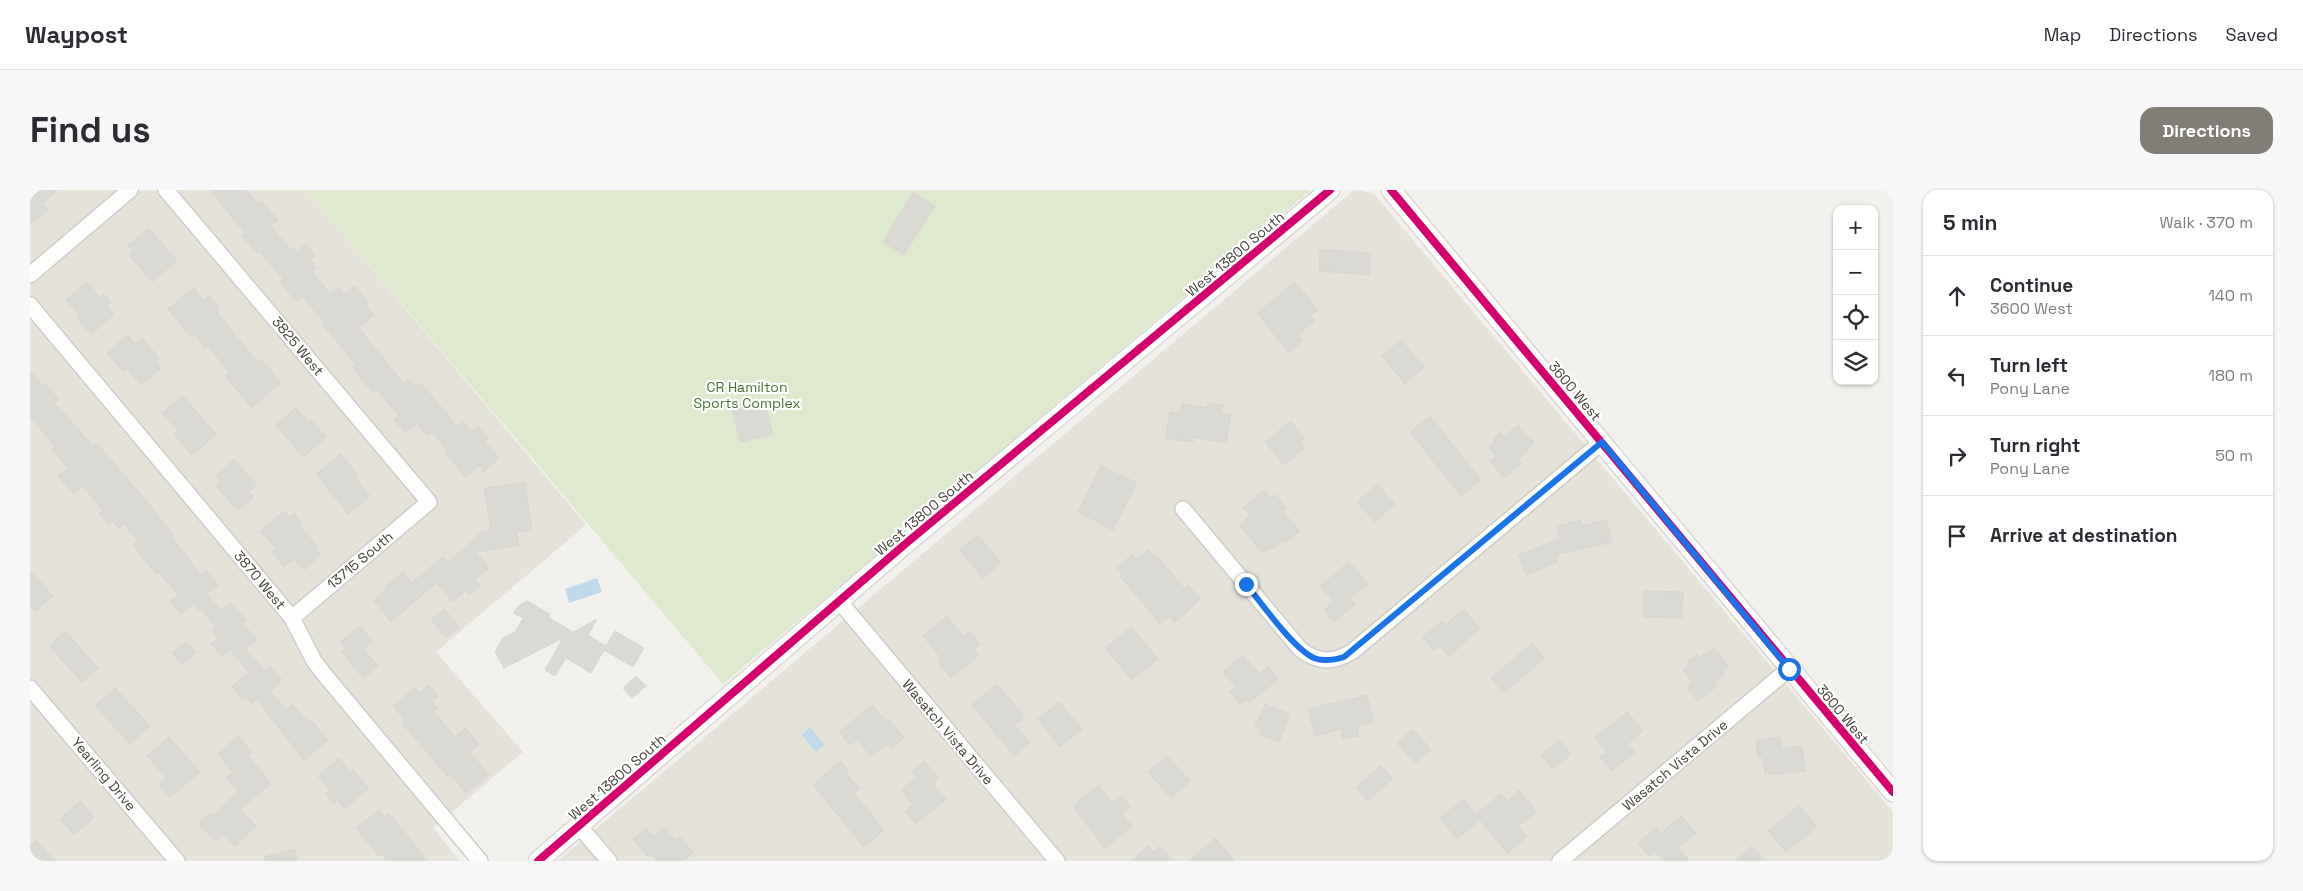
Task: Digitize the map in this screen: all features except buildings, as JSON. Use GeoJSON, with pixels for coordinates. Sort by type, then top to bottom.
{"type":"FeatureCollection","features":[{"type":"Feature","properties":{"kind":"street"},"geometry":{"type":"LineString","coordinates":[[30,276],[130,190]]}},
{"type":"Feature","properties":{"kind":"street","name":"3825 West"},"geometry":{"type":"LineString","coordinates":[[166,190],[429,502]]}},
{"type":"Feature","properties":{"kind":"street","name":"West 13800 South"},"geometry":{"type":"LineString","coordinates":[[538,861],[904,545],[1330,190]]}},
{"type":"Feature","properties":{"kind":"street","name":"3600 West"},"geometry":{"type":"LineString","coordinates":[[1391,190],[1893,792]]}},
{"type":"Feature","properties":{"kind":"street","name":"3870 West"},"geometry":{"type":"LineString","coordinates":[[30,305],[292,618],[319,668],[480,861]]}},
{"type":"Feature","properties":{"kind":"street"},"geometry":{"type":"LineString","coordinates":[[1183,509],[1296,644],[1308,655],[1325,660],[1344,657],[1602,442]]}},
{"type":"Feature","properties":{"kind":"street","name":"13715 South"},"geometry":{"type":"LineString","coordinates":[[292,618],[429,502]]}},
{"type":"Feature","properties":{"kind":"street","name":"Wasatch Vista Drive"},"geometry":{"type":"LineString","coordinates":[[840,602],[1057,861]]}},
{"type":"Feature","properties":{"kind":"street","name":"Wasatch Vista Drive"},"geometry":{"type":"LineString","coordinates":[[1560,861],[1789,669]]}},
{"type":"Feature","properties":{"kind":"street","name":"Yearling Drive"},"geometry":{"type":"LineString","coordinates":[[30,688],[178,861]]}},
{"type":"Feature","properties":{"kind":"street"},"geometry":{"type":"LineString","coordinates":[[579,826],[609,861]]}},
{"type":"Feature","properties":{"kind":"shaded area"},"geometry":{"type":"Polygon","coordinates":[[[30,190],[306,190],[586,525],[436,652],[523,752],[433,828],[460,861],[30,861],[30,190]]]}},
{"type":"Feature","properties":{"kind":"shaded area"},"geometry":{"type":"Polygon","coordinates":[[[1360,190],[1375,195],[1893,812],[1893,861],[558,861],[1353,191],[1360,190]]]}},
{"type":"Feature","properties":{"kind":"green space","name":"CR Hamilton Sports Complex"},"geometry":{"type":"Polygon","coordinates":[[[306,190],[1311,190],[723,684],[306,190]]]}},
{"type":"Feature","properties":{"kind":"water"},"geometry":{"type":"Polygon","coordinates":[[[597,578],[602,592],[569,603],[565,589],[597,578]]]}},
{"type":"Feature","properties":{"kind":"water"},"geometry":{"type":"Polygon","coordinates":[[[810,727],[825,745],[816,752],[802,735],[810,727]]]}},
{"type":"Feature","properties":{"kind":"cycle path"},"geometry":{"type":"LineString","coordinates":[[538,861],[904,545],[1330,190]]}},
{"type":"Feature","properties":{"kind":"cycle path"},"geometry":{"type":"LineString","coordinates":[[1391,190],[1893,792]]}},
{"type":"Feature","properties":{"kind":"route"},"geometry":{"type":"LineString","coordinates":[[1246,584],[1296,644],[1308,655],[1316,659],[1325,660],[1335,660],[1344,657],[1602,442],[1789,669]]}}]}
